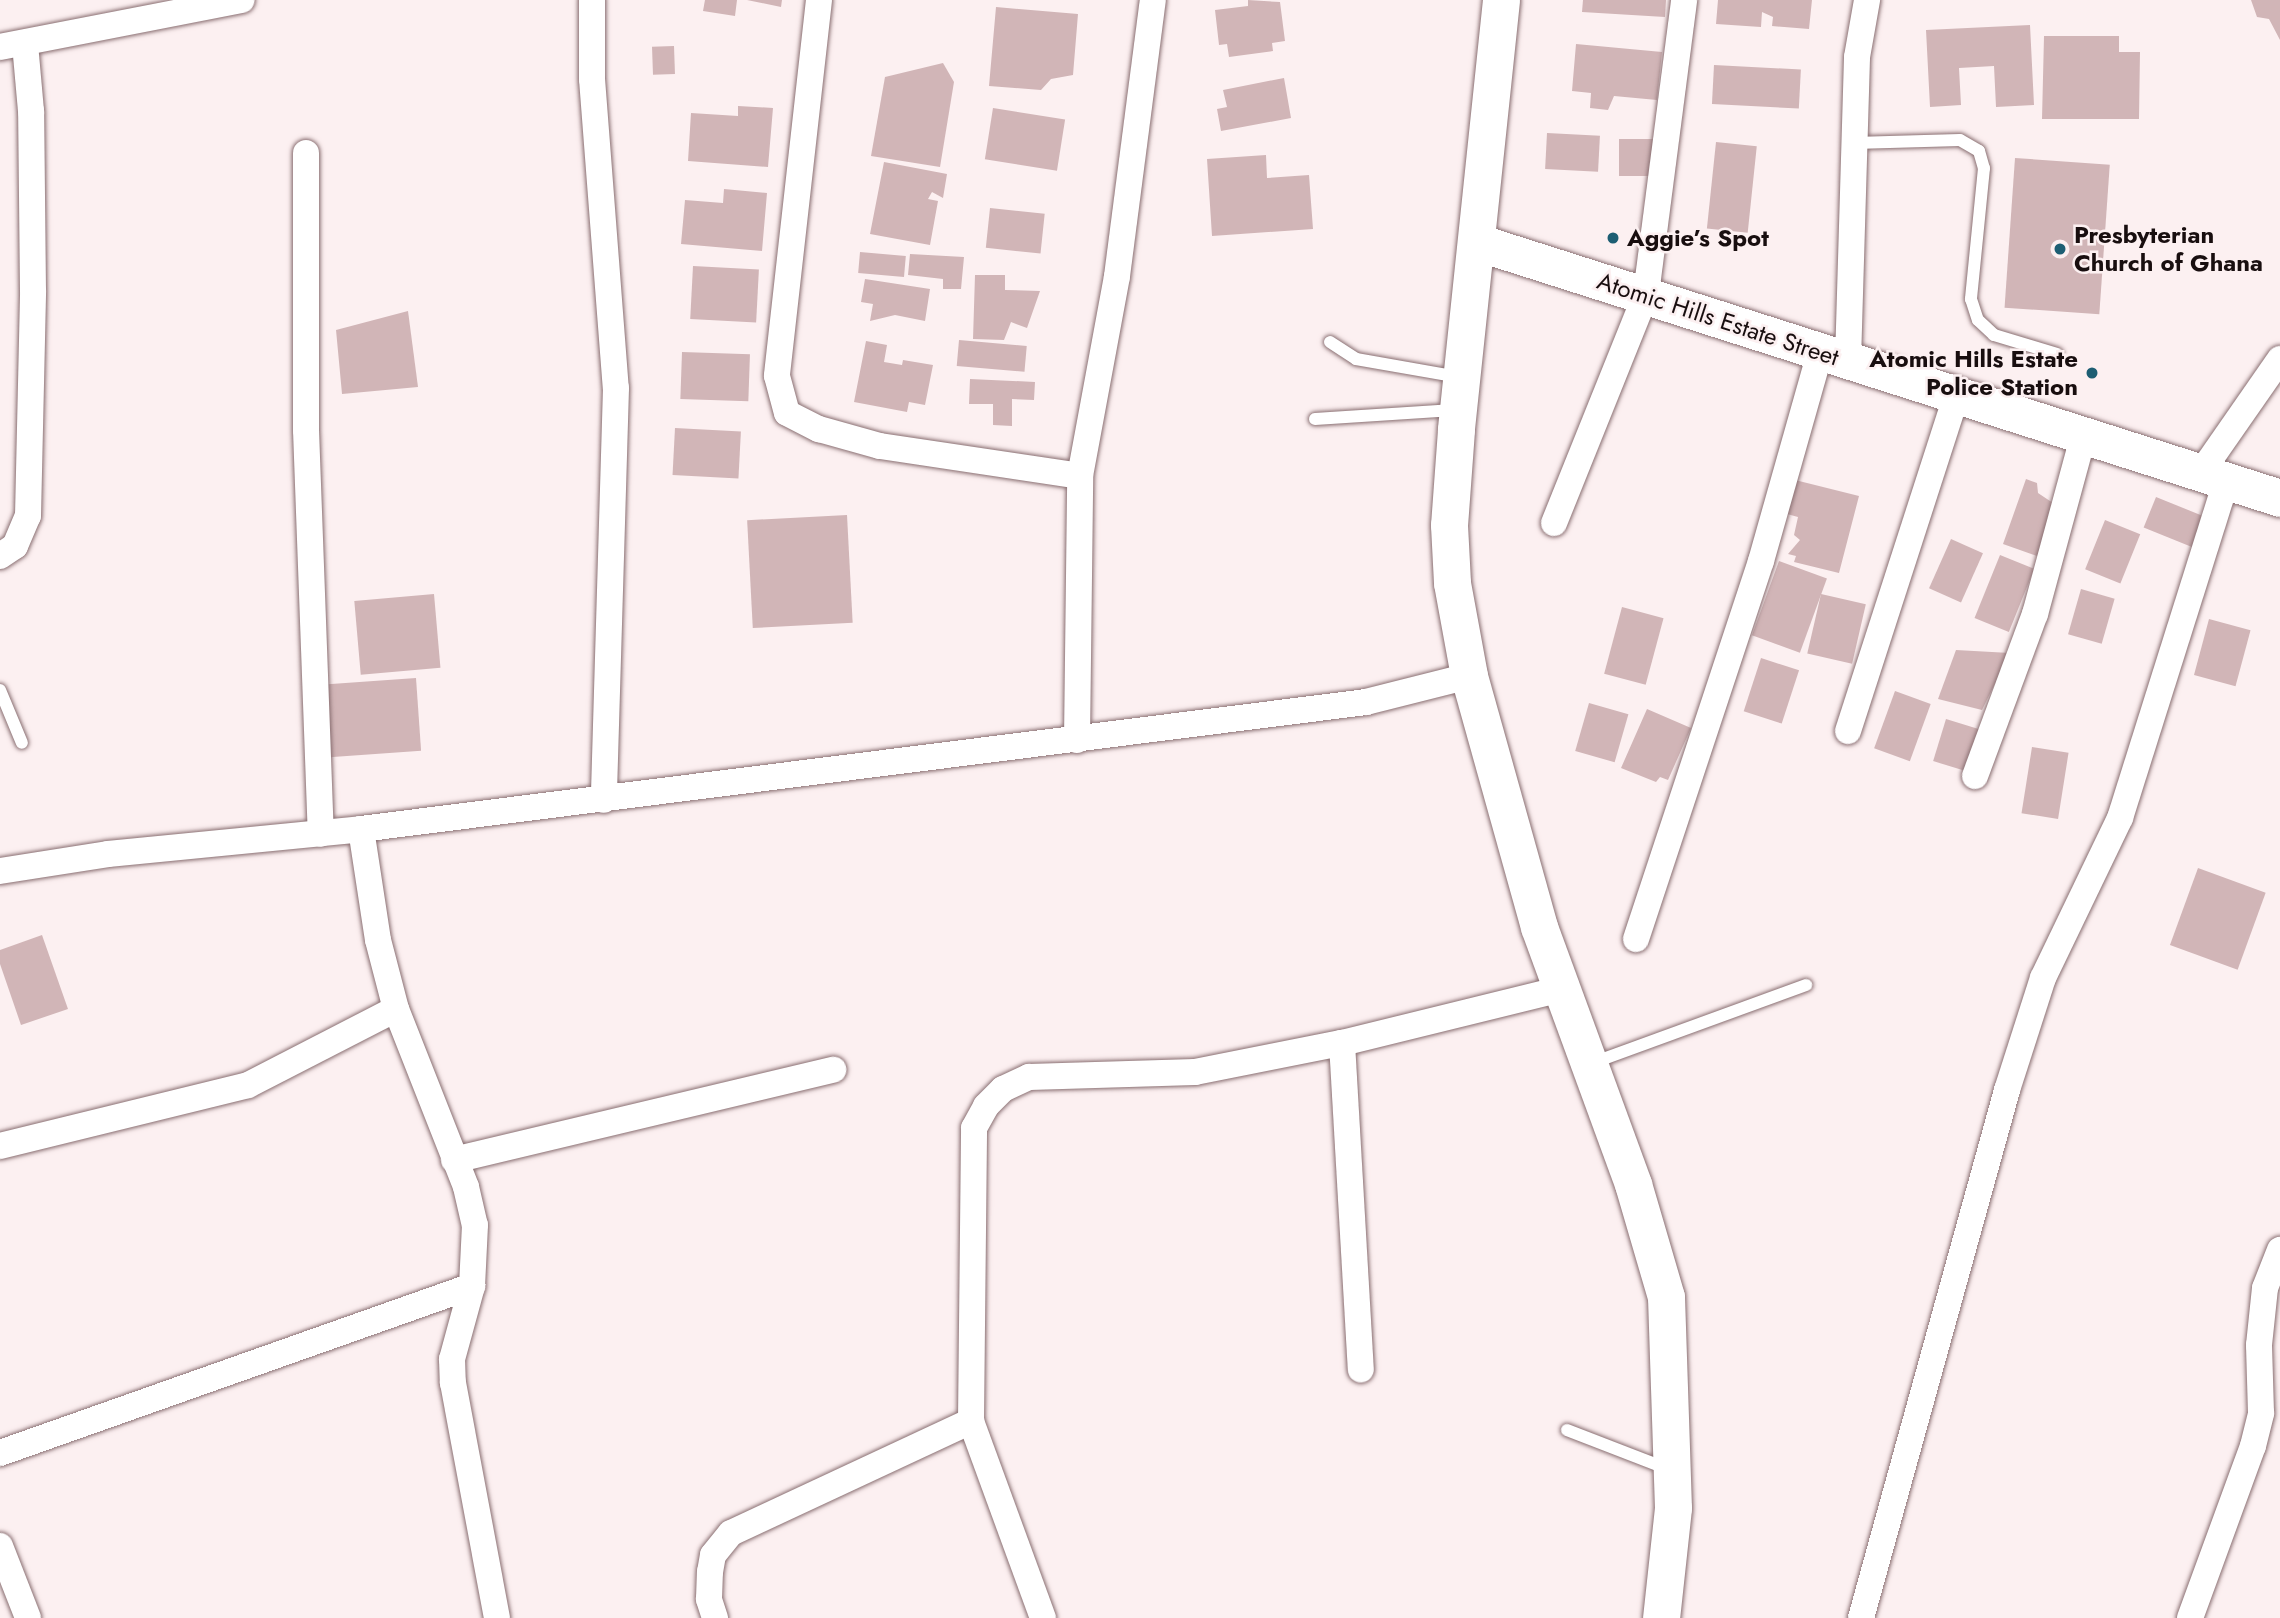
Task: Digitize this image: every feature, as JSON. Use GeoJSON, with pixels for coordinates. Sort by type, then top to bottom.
{"type":"FeatureCollection","features":[{"type":"Feature","properties":{"kind":"street"},"geometry":{"type":"LineString","coordinates":[[0,556],[15,546],[28,516],[33,291],[32,111],[13,46],[241,0]]}},
{"type":"Feature","properties":{"kind":"street"},"geometry":{"type":"LineString","coordinates":[[592,0],[592,79],[617,388],[604,800]]}},
{"type":"Feature","properties":{"kind":"street"},"geometry":{"type":"LineString","coordinates":[[819,0],[777,376],[787,413],[819,429],[880,446],[1080,476]]}},
{"type":"Feature","properties":{"kind":"street"},"geometry":{"type":"LineString","coordinates":[[1077,740],[1080,476],[1117,276],[1153,0]]}},
{"type":"Feature","properties":{"kind":"street"},"geometry":{"type":"LineString","coordinates":[[1501,0],[1448,525],[1452,583],[1469,676],[1558,990],[1633,1184],[1666,1297],[1674,1508],[1661,1618]]}},
{"type":"Feature","properties":{"kind":"street"},"geometry":{"type":"LineString","coordinates":[[1555,523],[1646,294],[1684,0]]}},
{"type":"Feature","properties":{"kind":"street"},"geometry":{"type":"LineString","coordinates":[[1636,939],[1761,561],[1834,356],[1854,143],[1857,57],[1867,0]]}},
{"type":"Feature","properties":{"kind":"street"},"geometry":{"type":"LineString","coordinates":[[306,153],[306,430],[321,834]]}},
{"type":"Feature","properties":{"kind":"street","name":"Atomic Hills Estate Street"},"geometry":{"type":"LineString","coordinates":[[1477,242],[2280,498]]}},
{"type":"Feature","properties":{"kind":"street"},"geometry":{"type":"LineString","coordinates":[[1861,1618],[2035,1003],[2120,818],[2213,478],[2280,359]]}},
{"type":"Feature","properties":{"kind":"street"},"geometry":{"type":"LineString","coordinates":[[1848,731],[1956,396]]}},
{"type":"Feature","properties":{"kind":"street"},"geometry":{"type":"LineString","coordinates":[[1975,776],[2035,614],[2083,437]]}},
{"type":"Feature","properties":{"kind":"street"},"geometry":{"type":"LineString","coordinates":[[0,871],[108,854],[361,830],[604,800],[1366,702],[1469,676]]}},
{"type":"Feature","properties":{"kind":"street"},"geometry":{"type":"LineString","coordinates":[[361,830],[378,940],[396,1009],[454,1160],[475,1225],[471,1286],[452,1359],[453,1383],[497,1618]]}},
{"type":"Feature","properties":{"kind":"street"},"geometry":{"type":"LineString","coordinates":[[1043,1618],[971,1421],[974,1128],[986,1106],[1003,1089],[1029,1077],[1195,1072],[1342,1043],[1558,990]]}},
{"type":"Feature","properties":{"kind":"street"},"geometry":{"type":"LineString","coordinates":[[0,1146],[248,1086],[396,1009]]}},
{"type":"Feature","properties":{"kind":"street"},"geometry":{"type":"LineString","coordinates":[[1342,1043],[1361,1369]]}},
{"type":"Feature","properties":{"kind":"street"},"geometry":{"type":"LineString","coordinates":[[454,1160],[833,1070]]}},
{"type":"Feature","properties":{"kind":"street"},"geometry":{"type":"LineString","coordinates":[[2190,1618],[2253,1446],[2261,1413],[2259,1345],[2265,1288],[2280,1250]]}},
{"type":"Feature","properties":{"kind":"street"},"geometry":{"type":"LineString","coordinates":[[0,1453],[471,1286]]}},
{"type":"Feature","properties":{"kind":"street"},"geometry":{"type":"LineString","coordinates":[[715,1618],[709,1599],[713,1555],[731,1533],[971,1421]]}},
{"type":"Feature","properties":{"kind":"street"},"geometry":{"type":"LineString","coordinates":[[0,1546],[28,1618]]}},
{"type":"Feature","properties":{"kind":"lane"},"geometry":{"type":"LineString","coordinates":[[1854,143],[1960,140],[1979,151],[1984,168],[1971,299],[1978,320],[1994,335],[2057,354]]}},
{"type":"Feature","properties":{"kind":"lane"},"geometry":{"type":"LineString","coordinates":[[1330,342],[1356,359],[1460,394]]}},
{"type":"Feature","properties":{"kind":"lane"},"geometry":{"type":"LineString","coordinates":[[1315,419],[1460,394]]}},
{"type":"Feature","properties":{"kind":"lane"},"geometry":{"type":"LineString","coordinates":[[0,690],[22,743]]}},
{"type":"Feature","properties":{"kind":"lane"},"geometry":{"type":"LineString","coordinates":[[1588,1065],[1806,985]]}},
{"type":"Feature","properties":{"kind":"lane"},"geometry":{"type":"LineString","coordinates":[[1566,1430],[1673,1471]]}},
{"type":"Feature","properties":{"kind":"building"},"geometry":{"type":"Polygon","coordinates":[[[705,0],[737,0],[735,16],[703,11],[705,0]]]}},
{"type":"Feature","properties":{"kind":"building"},"geometry":{"type":"Polygon","coordinates":[[[747,0],[782,0],[781,7],[747,0]]]}},
{"type":"Feature","properties":{"kind":"building"},"geometry":{"type":"Polygon","coordinates":[[[1248,0],[1280,2],[1285,41],[1272,43],[1273,51],[1229,57],[1227,44],[1219,45],[1215,10],[1248,6],[1248,0]]]}},
{"type":"Feature","properties":{"kind":"building"},"geometry":{"type":"Polygon","coordinates":[[[1583,0],[1666,0],[1665,17],[1582,12],[1583,0]]]}},
{"type":"Feature","properties":{"kind":"building"},"geometry":{"type":"Polygon","coordinates":[[[1718,0],[1812,0],[1809,29],[1772,26],[1773,17],[1762,12],[1761,27],[1716,24],[1718,0]]]}},
{"type":"Feature","properties":{"kind":"building"},"geometry":{"type":"Polygon","coordinates":[[[2251,0],[2280,0],[2280,40],[2269,19],[2257,17],[2251,0]]]}},
{"type":"Feature","properties":{"kind":"building"},"geometry":{"type":"Polygon","coordinates":[[[996,7],[1078,14],[1073,75],[1051,79],[1041,90],[989,86],[996,7]]]}},
{"type":"Feature","properties":{"kind":"building"},"geometry":{"type":"Polygon","coordinates":[[[2030,25],[2034,105],[1996,107],[1994,66],[1959,68],[1961,105],[1930,107],[1926,30],[2030,25]]]}},
{"type":"Feature","properties":{"kind":"building"},"geometry":{"type":"Polygon","coordinates":[[[2044,36],[2119,36],[2119,52],[2140,52],[2139,119],[2042,119],[2044,36]]]}},
{"type":"Feature","properties":{"kind":"building"},"geometry":{"type":"Polygon","coordinates":[[[1576,44],[1662,52],[1657,100],[1614,96],[1608,110],[1590,108],[1591,93],[1572,91],[1576,44]]]}},
{"type":"Feature","properties":{"kind":"building"},"geometry":{"type":"Polygon","coordinates":[[[674,46],[675,74],[653,75],[652,47],[674,46]]]}},
{"type":"Feature","properties":{"kind":"building"},"geometry":{"type":"Polygon","coordinates":[[[943,63],[954,82],[940,167],[871,156],[885,77],[943,63]]]}},
{"type":"Feature","properties":{"kind":"building"},"geometry":{"type":"Polygon","coordinates":[[[1714,65],[1801,70],[1799,108],[1712,104],[1714,65]]]}},
{"type":"Feature","properties":{"kind":"building"},"geometry":{"type":"Polygon","coordinates":[[[1284,78],[1291,118],[1221,131],[1217,109],[1227,107],[1223,90],[1284,78]]]}},
{"type":"Feature","properties":{"kind":"building"},"geometry":{"type":"Polygon","coordinates":[[[738,106],[773,108],[768,167],[688,161],[691,113],[738,116],[738,106]]]}},
{"type":"Feature","properties":{"kind":"building"},"geometry":{"type":"Polygon","coordinates":[[[993,108],[1065,119],[1057,171],[985,159],[993,108]]]}},
{"type":"Feature","properties":{"kind":"building"},"geometry":{"type":"Polygon","coordinates":[[[1547,133],[1600,136],[1598,172],[1545,169],[1547,133]]]}},
{"type":"Feature","properties":{"kind":"building"},"geometry":{"type":"Polygon","coordinates":[[[1619,139],[1655,139],[1655,176],[1619,176],[1619,139]]]}},
{"type":"Feature","properties":{"kind":"building"},"geometry":{"type":"Polygon","coordinates":[[[1716,142],[1757,146],[1748,233],[1707,229],[1716,142]]]}},
{"type":"Feature","properties":{"kind":"building"},"geometry":{"type":"Polygon","coordinates":[[[1266,155],[1267,178],[1309,175],[1313,229],[1212,236],[1207,159],[1266,155]]]}},
{"type":"Feature","properties":{"kind":"building"},"geometry":{"type":"Polygon","coordinates":[[[2015,158],[2110,165],[2099,314],[2005,308],[2015,158]]]}},
{"type":"Feature","properties":{"kind":"building"},"geometry":{"type":"Polygon","coordinates":[[[884,162],[947,174],[943,198],[932,192],[928,199],[938,201],[930,245],[870,234],[884,162]]]}},
{"type":"Feature","properties":{"kind":"building"},"geometry":{"type":"Polygon","coordinates":[[[724,189],[767,193],[762,251],[681,244],[685,200],[723,203],[724,189]]]}},
{"type":"Feature","properties":{"kind":"building"},"geometry":{"type":"Polygon","coordinates":[[[990,208],[1045,214],[1041,254],[986,248],[990,208]]]}},
{"type":"Feature","properties":{"kind":"building"},"geometry":{"type":"Polygon","coordinates":[[[860,252],[906,256],[904,277],[858,273],[860,252]]]}},
{"type":"Feature","properties":{"kind":"building"},"geometry":{"type":"Polygon","coordinates":[[[910,254],[964,257],[961,289],[943,289],[943,279],[908,275],[910,254]]]}},
{"type":"Feature","properties":{"kind":"building"},"geometry":{"type":"Polygon","coordinates":[[[693,266],[759,269],[756,322],[690,319],[693,266]]]}},
{"type":"Feature","properties":{"kind":"building"},"geometry":{"type":"Polygon","coordinates":[[[975,275],[1005,275],[1005,290],[1040,291],[1027,328],[1011,322],[1004,340],[973,339],[975,275]]]}},
{"type":"Feature","properties":{"kind":"building"},"geometry":{"type":"Polygon","coordinates":[[[865,279],[930,289],[925,321],[895,315],[870,321],[873,304],[861,302],[865,279]]]}},
{"type":"Feature","properties":{"kind":"building"},"geometry":{"type":"Polygon","coordinates":[[[408,311],[418,387],[342,394],[336,330],[408,311]]]}},
{"type":"Feature","properties":{"kind":"building"},"geometry":{"type":"Polygon","coordinates":[[[959,340],[1027,346],[1024,372],[957,366],[959,340]]]}},
{"type":"Feature","properties":{"kind":"building"},"geometry":{"type":"Polygon","coordinates":[[[866,341],[887,345],[884,362],[902,365],[903,360],[933,365],[925,405],[909,402],[907,412],[854,402],[866,341]]]}},
{"type":"Feature","properties":{"kind":"building"},"geometry":{"type":"Polygon","coordinates":[[[682,352],[750,354],[748,401],[680,399],[682,352]]]}},
{"type":"Feature","properties":{"kind":"building"},"geometry":{"type":"Polygon","coordinates":[[[970,379],[1035,382],[1034,400],[1012,399],[1012,426],[993,425],[993,404],[969,404],[970,379]]]}},
{"type":"Feature","properties":{"kind":"building"},"geometry":{"type":"Polygon","coordinates":[[[675,428],[741,431],[738,478],[673,475],[675,428]]]}},
{"type":"Feature","properties":{"kind":"building"},"geometry":{"type":"Polygon","coordinates":[[[2026,479],[2037,483],[2038,493],[2056,505],[2037,556],[2003,544],[2026,479]]]}},
{"type":"Feature","properties":{"kind":"building"},"geometry":{"type":"Polygon","coordinates":[[[1795,480],[1859,496],[1839,573],[1794,562],[1796,556],[1788,554],[1800,540],[1794,535],[1798,517],[1787,514],[1795,480]]]}},
{"type":"Feature","properties":{"kind":"building"},"geometry":{"type":"Polygon","coordinates":[[[2156,497],[2208,518],[2196,549],[2144,528],[2156,497]]]}},
{"type":"Feature","properties":{"kind":"building"},"geometry":{"type":"Polygon","coordinates":[[[847,515],[853,623],[753,628],[747,520],[847,515]]]}},
{"type":"Feature","properties":{"kind":"building"},"geometry":{"type":"Polygon","coordinates":[[[2105,520],[2140,534],[2120,583],[2085,569],[2105,520]]]}},
{"type":"Feature","properties":{"kind":"building"},"geometry":{"type":"Polygon","coordinates":[[[1951,539],[1983,553],[1961,603],[1929,588],[1951,539]]]}},
{"type":"Feature","properties":{"kind":"building"},"geometry":{"type":"Polygon","coordinates":[[[2000,555],[2034,569],[2009,632],[1975,618],[2000,555]]]}},
{"type":"Feature","properties":{"kind":"building"},"geometry":{"type":"Polygon","coordinates":[[[1779,561],[1827,578],[1800,653],[1752,635],[1779,561]]]}},
{"type":"Feature","properties":{"kind":"building"},"geometry":{"type":"Polygon","coordinates":[[[2081,589],[2115,599],[2102,644],[2068,634],[2081,589]]]}},
{"type":"Feature","properties":{"kind":"building"},"geometry":{"type":"Polygon","coordinates":[[[434,594],[440,668],[361,675],[354,601],[434,594]]]}},
{"type":"Feature","properties":{"kind":"building"},"geometry":{"type":"Polygon","coordinates":[[[1821,594],[1866,604],[1852,664],[1807,653],[1821,594]]]}},
{"type":"Feature","properties":{"kind":"building"},"geometry":{"type":"Polygon","coordinates":[[[1622,607],[1664,618],[1646,685],[1604,674],[1622,607]]]}},
{"type":"Feature","properties":{"kind":"building"},"geometry":{"type":"Polygon","coordinates":[[[2209,619],[2251,630],[2236,686],[2194,675],[2209,619]]]}},
{"type":"Feature","properties":{"kind":"building"},"geometry":{"type":"Polygon","coordinates":[[[1956,650],[2010,653],[1982,710],[1938,699],[1956,650]]]}},
{"type":"Feature","properties":{"kind":"building"},"geometry":{"type":"Polygon","coordinates":[[[1761,658],[1799,670],[1782,724],[1744,711],[1761,658]]]}},
{"type":"Feature","properties":{"kind":"building"},"geometry":{"type":"Polygon","coordinates":[[[416,678],[421,751],[329,757],[324,684],[416,678]]]}},
{"type":"Feature","properties":{"kind":"building"},"geometry":{"type":"Polygon","coordinates":[[[1895,691],[1931,704],[1910,761],[1874,748],[1895,691]]]}},
{"type":"Feature","properties":{"kind":"building"},"geometry":{"type":"Polygon","coordinates":[[[1589,703],[1628,714],[1615,762],[1575,751],[1589,703]]]}},
{"type":"Feature","properties":{"kind":"building"},"geometry":{"type":"Polygon","coordinates":[[[1647,709],[1691,728],[1668,780],[1660,777],[1656,782],[1621,768],[1647,709]]]}},
{"type":"Feature","properties":{"kind":"building"},"geometry":{"type":"Polygon","coordinates":[[[1946,719],[1979,729],[1966,771],[1933,761],[1946,719]]]}},
{"type":"Feature","properties":{"kind":"building"},"geometry":{"type":"Polygon","coordinates":[[[2032,747],[2069,753],[2058,819],[2022,813],[2032,747]]]}},
{"type":"Feature","properties":{"kind":"building"},"geometry":{"type":"Polygon","coordinates":[[[2198,868],[2266,893],[2238,970],[2170,945],[2198,868]]]}},
{"type":"Feature","properties":{"kind":"building"},"geometry":{"type":"Polygon","coordinates":[[[42,935],[68,1009],[21,1025],[0,964],[0,950],[42,935]]]}},
{"type":"Feature","properties":{"kind":"place","name":"Aggie’s Spot"},"geometry":{"type":"Point","coordinates":[1613,238]}},
{"type":"Feature","properties":{"kind":"place","name":"Presbyterian Church of Ghana"},"geometry":{"type":"Point","coordinates":[2060,249]}},
{"type":"Feature","properties":{"kind":"place","name":"Atomic Hills Estate Police Station"},"geometry":{"type":"Point","coordinates":[2092,373]}}]}
